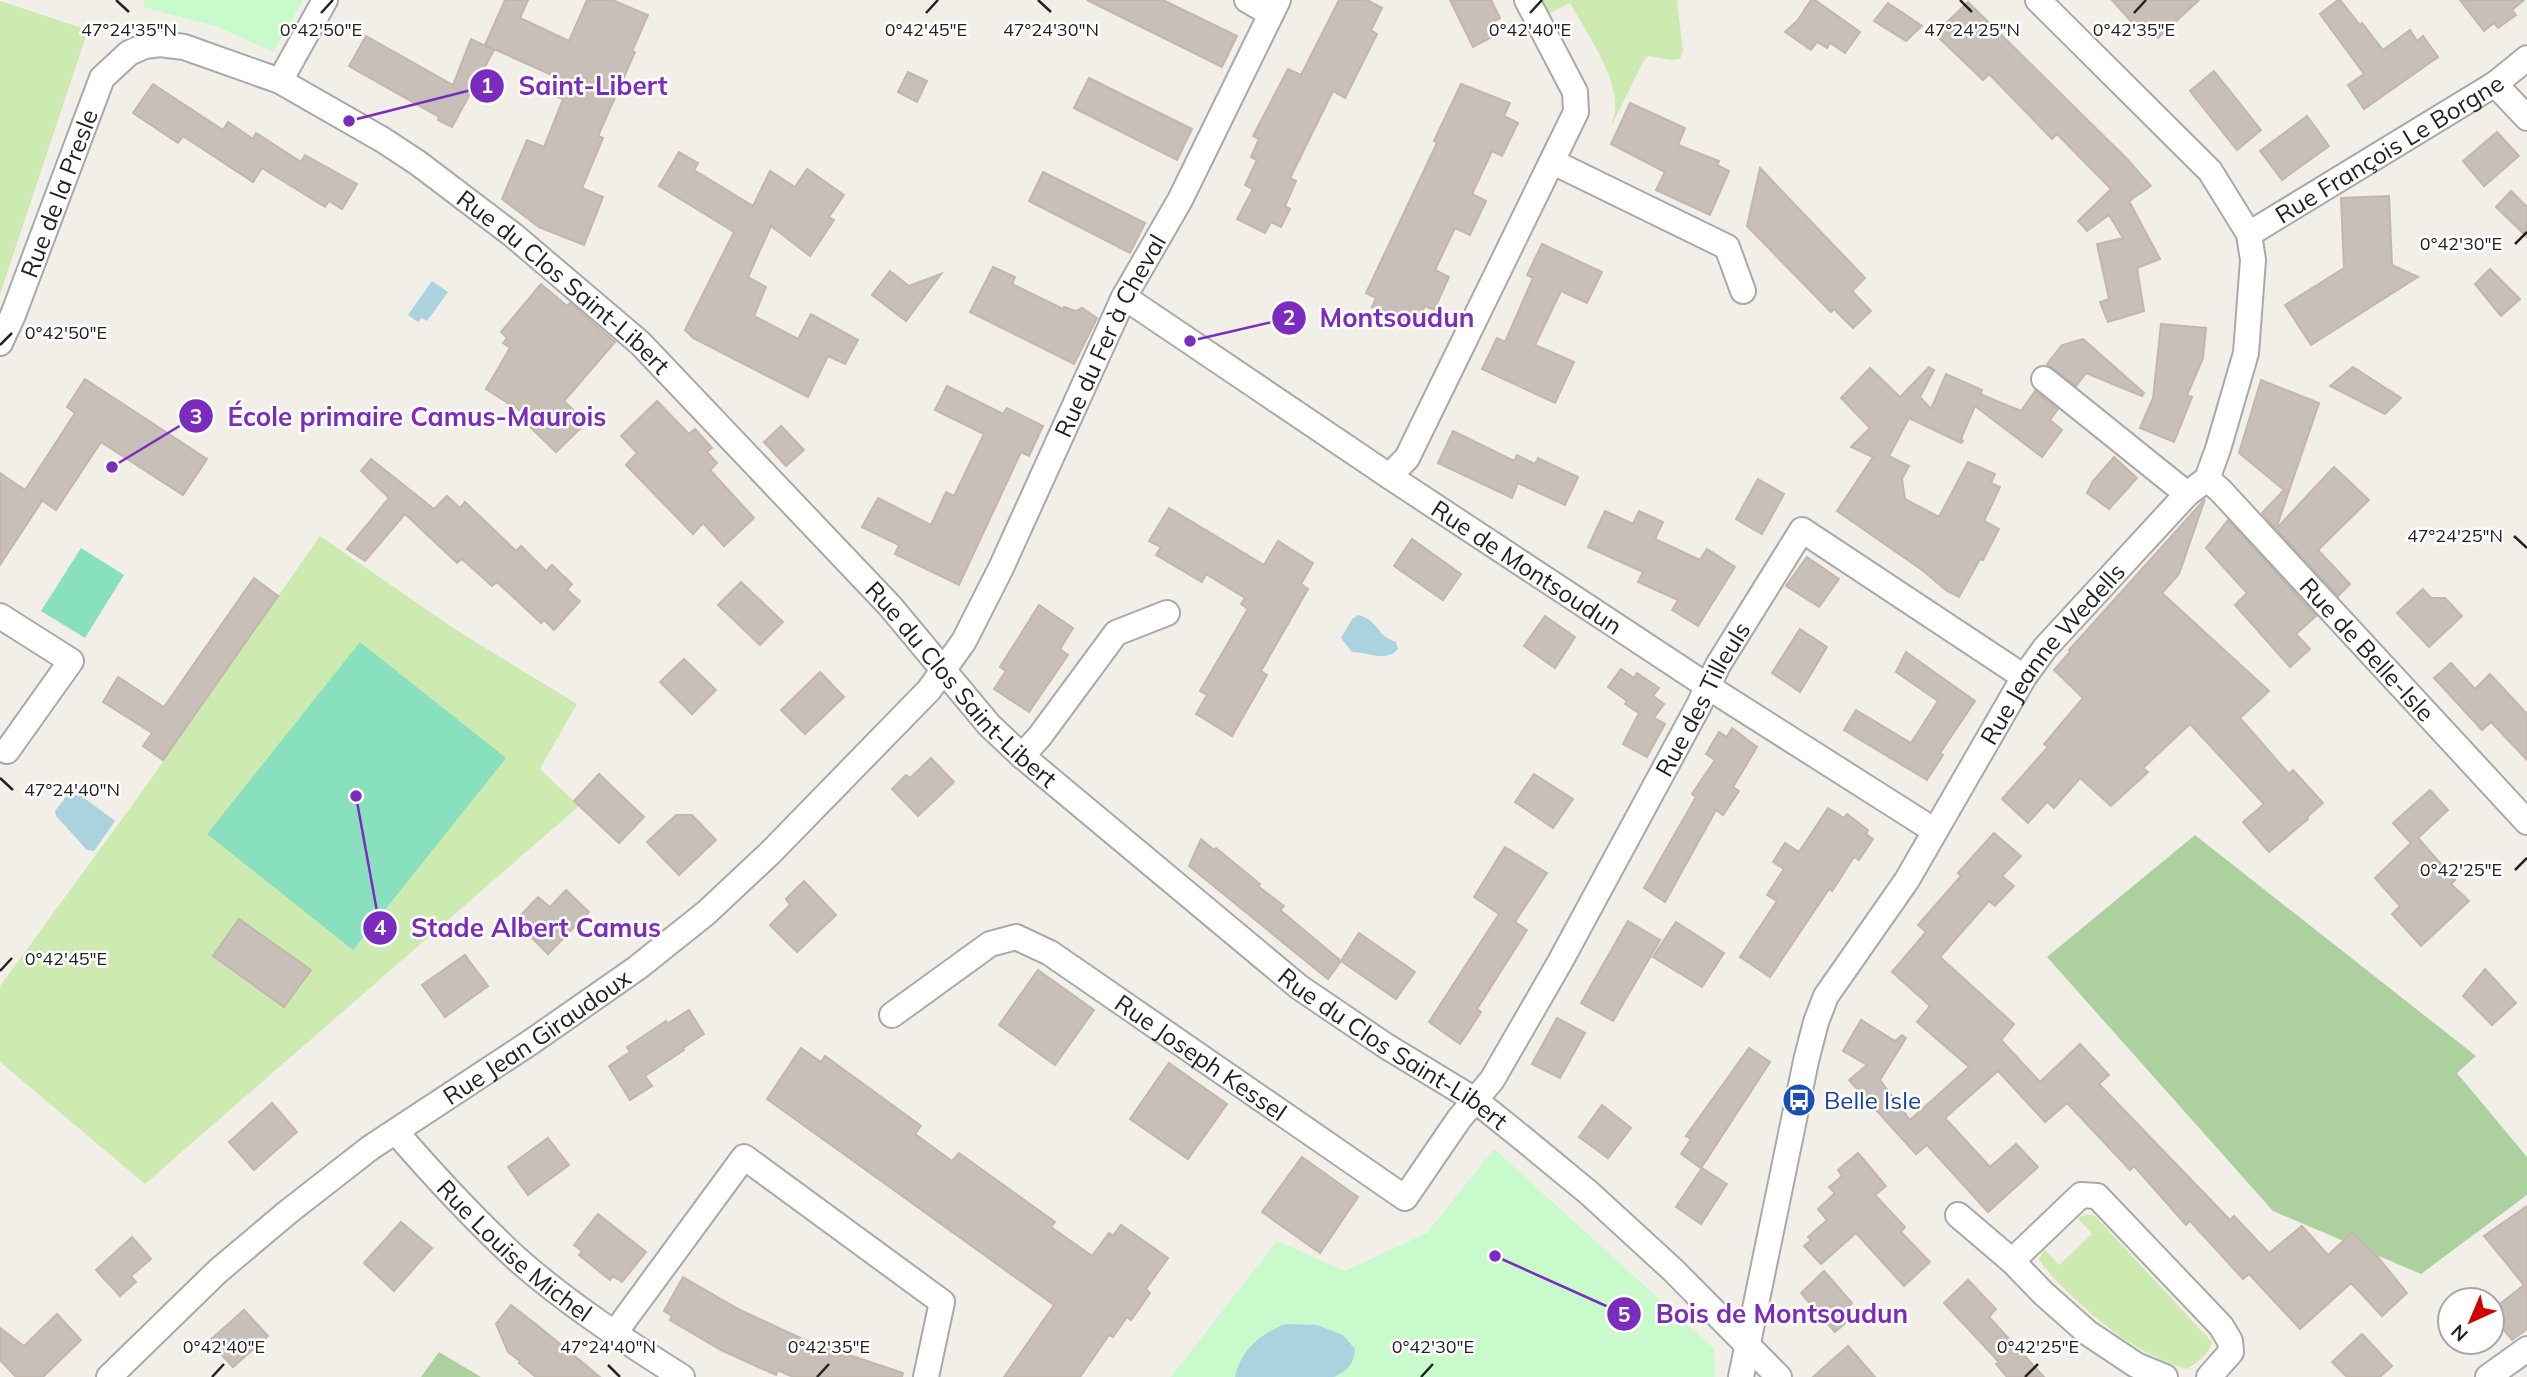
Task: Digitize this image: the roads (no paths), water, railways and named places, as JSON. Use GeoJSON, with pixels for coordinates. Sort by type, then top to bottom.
{"type":"FeatureCollection","features":[{"type":"Feature","properties":{"kind":"street"},"geometry":{"type":"LineString","coordinates":[[280,81],[325,0]]}},
{"type":"Feature","properties":{"kind":"street"},"geometry":{"type":"LineString","coordinates":[[1247,0],[1275,7]]}},
{"type":"Feature","properties":{"kind":"street"},"geometry":{"type":"LineString","coordinates":[[1389,476],[1407,458],[1576,111],[1575,92],[1527,0]]}},
{"type":"Feature","properties":{"kind":"street"},"geometry":{"type":"LineString","coordinates":[[2038,0],[2210,171],[2249,234],[2253,260],[2246,353],[2207,479]]}},
{"type":"Feature","properties":{"kind":"street","name":"Rue du Fer à Cheval"},"geometry":{"type":"LineString","coordinates":[[944,673],[964,641],[1001,568],[1124,297],[1180,200],[1275,7]]}},
{"type":"Feature","properties":{"kind":"street","name":"Rue du Clos Saint-Libert"},"geometry":{"type":"LineString","coordinates":[[129,53],[145,46],[160,44],[184,47],[280,81],[418,163],[513,235],[640,343],[890,606],[944,673],[1021,756],[1299,987],[1386,1046],[1475,1100],[1589,1193],[1747,1343],[1779,1377]]}},
{"type":"Feature","properties":{"kind":"street","name":"Rue de la Presle"},"geometry":{"type":"LineString","coordinates":[[0,343],[102,78],[129,53]]}},
{"type":"Feature","properties":{"kind":"street","name":"Rue François Le Borgne"},"geometry":{"type":"LineString","coordinates":[[2249,234],[2495,84],[2527,58]]}},
{"type":"Feature","properties":{"kind":"street"},"geometry":{"type":"LineString","coordinates":[[2495,84],[2527,118]]}},
{"type":"Feature","properties":{"kind":"street"},"geometry":{"type":"LineString","coordinates":[[1553,162],[1727,247],[1744,291]]}},
{"type":"Feature","properties":{"kind":"street","name":"Rue de Montsoudun"},"geometry":{"type":"LineString","coordinates":[[1124,297],[1389,476],[1934,831]]}},
{"type":"Feature","properties":{"kind":"street"},"geometry":{"type":"LineString","coordinates":[[2044,379],[2187,494]]}},
{"type":"Feature","properties":{"kind":"street","name":"Rue Jeanne Wedells"},"geometry":{"type":"LineString","coordinates":[[1741,1377],[1816,1022],[1826,996],[1907,880],[2024,677],[2045,648],[2187,494],[2207,479]]}},
{"type":"Feature","properties":{"kind":"street","name":"Rue de Belle-Isle"},"geometry":{"type":"LineString","coordinates":[[2207,479],[2527,822]]}},
{"type":"Feature","properties":{"kind":"street","name":"Rue des Tilleuls"},"geometry":{"type":"LineString","coordinates":[[1475,1100],[1492,1080],[1560,962],[1718,665],[1802,530],[2024,677]]}},
{"type":"Feature","properties":{"kind":"street"},"geometry":{"type":"LineString","coordinates":[[1021,756],[1040,736],[1116,633],[1167,613]]}},
{"type":"Feature","properties":{"kind":"street"},"geometry":{"type":"LineString","coordinates":[[0,616],[71,661],[7,751]]}},
{"type":"Feature","properties":{"kind":"street","name":"Rue Jean Giraudoux"},"geometry":{"type":"LineString","coordinates":[[109,1377],[218,1271],[298,1203],[370,1147],[531,1042],[637,968],[706,913],[865,758],[944,673]]}},
{"type":"Feature","properties":{"kind":"street","name":"Rue Joseph Kessel"},"geometry":{"type":"LineString","coordinates":[[892,1015],[990,944],[1016,937],[1050,953],[1405,1198],[1475,1100]]}},
{"type":"Feature","properties":{"kind":"street","name":"Rue Louise Michel"},"geometry":{"type":"LineString","coordinates":[[396,1132],[446,1190],[518,1259],[614,1334],[682,1377]]}},
{"type":"Feature","properties":{"kind":"street"},"geometry":{"type":"LineString","coordinates":[[614,1334],[744,1157],[942,1302],[926,1377]]}},
{"type":"Feature","properties":{"kind":"street"},"geometry":{"type":"LineString","coordinates":[[2012,1261],[2081,1195],[2097,1196],[2221,1326],[2230,1341],[2231,1352],[2209,1377]]}},
{"type":"Feature","properties":{"kind":"street"},"geometry":{"type":"LineString","coordinates":[[1958,1216],[2012,1261],[2088,1333],[2136,1365],[2165,1377]]}},
{"type":"Feature","properties":{"kind":"street"},"geometry":{"type":"LineString","coordinates":[[2488,1377],[2527,1349]]}},
{"type":"Feature","properties":{"kind":"water"},"geometry":{"type":"Polygon","coordinates":[[[432,281],[448,292],[427,321],[422,318],[418,322],[408,315],[432,281]]]}},
{"type":"Feature","properties":{"kind":"water"},"geometry":{"type":"Polygon","coordinates":[[[1358,615],[1370,620],[1384,636],[1396,642],[1398,649],[1382,656],[1352,652],[1341,638],[1352,619],[1358,615]]]}},
{"type":"Feature","properties":{"kind":"water"},"geometry":{"type":"Polygon","coordinates":[[[72,789],[115,821],[94,851],[87,850],[56,816],[55,811],[72,789]]]}},
{"type":"Feature","properties":{"kind":"water"},"geometry":{"type":"Polygon","coordinates":[[[1285,1324],[1317,1325],[1343,1335],[1355,1349],[1351,1363],[1334,1377],[1235,1377],[1242,1359],[1253,1344],[1285,1324]]]}},
{"type":"Feature","properties":{"kind":"place","name":"Saint-Libert"},"geometry":{"type":"Point","coordinates":[349,121]}},
{"type":"Feature","properties":{"kind":"place","name":"Montsoudun"},"geometry":{"type":"Point","coordinates":[1190,341]}},
{"type":"Feature","properties":{"kind":"place","name":"École primaire Camus-Maurois"},"geometry":{"type":"Point","coordinates":[112,467]}},
{"type":"Feature","properties":{"kind":"place","name":"Stade Albert Camus"},"geometry":{"type":"Point","coordinates":[356,796]}},
{"type":"Feature","properties":{"kind":"place","name":"Belle Isle"},"geometry":{"type":"Point","coordinates":[1799,1100]}},
{"type":"Feature","properties":{"kind":"place","name":"Bois de Montsoudun"},"geometry":{"type":"Point","coordinates":[1495,1256]}}]}
